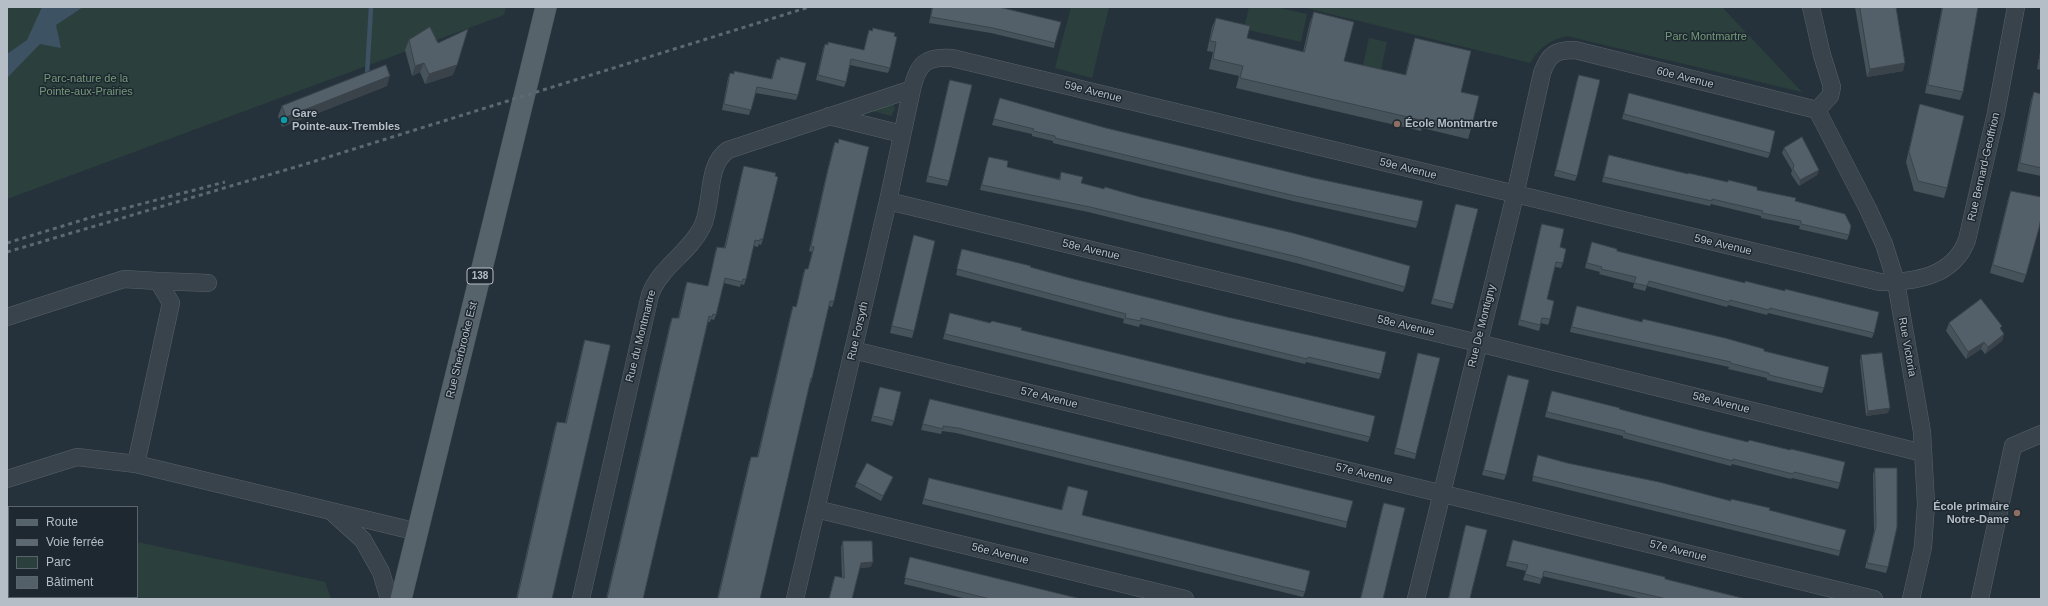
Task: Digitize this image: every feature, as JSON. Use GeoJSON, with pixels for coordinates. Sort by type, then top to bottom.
{"type":"FeatureCollection","features":[{"type":"Feature","properties":{"kind":"main road","name":"Rue Sherbrooke Est"},"geometry":{"type":"LineString","coordinates":[[401,599],[546,7]]}},
{"type":"Feature","properties":{"kind":"street"},"geometry":{"type":"LineString","coordinates":[[1811,7],[1818,42],[1832,87],[1830,96],[1817,110]]}},
{"type":"Feature","properties":{"kind":"street","name":"Rue Bernard-Geoffrion"},"geometry":{"type":"LineString","coordinates":[[1896,282],[1935,274],[1951,265],[1963,251],[1967,240],[1996,113],[2016,7]]}},
{"type":"Feature","properties":{"kind":"street","name":"60e Avenue"},"geometry":{"type":"LineString","coordinates":[[1552,54],[1563,50],[1575,50],[1817,110]]}},
{"type":"Feature","properties":{"kind":"street","name":"Rue De Montigny"},"geometry":{"type":"LineString","coordinates":[[1416,599],[1443,493],[1542,73],[1552,54]]}},
{"type":"Feature","properties":{"kind":"street","name":"59e Avenue"},"geometry":{"type":"LineString","coordinates":[[922,64],[930,59],[940,57],[952,58],[1514,195],[1880,282],[1896,282]]}},
{"type":"Feature","properties":{"kind":"street","name":"Rue Forsyth"},"geometry":{"type":"LineString","coordinates":[[795,599],[888,201],[915,76],[922,64]]}},
{"type":"Feature","properties":{"kind":"street","name":"Rue du Montmartre"},"geometry":{"type":"LineString","coordinates":[[581,599],[650,294],[654,284],[660,276],[695,238],[702,227],[707,216],[715,168],[719,156],[728,150],[912,89]]}},
{"type":"Feature","properties":{"kind":"street","name":"Rue Victoria"},"geometry":{"type":"LineString","coordinates":[[1817,110],[1868,209],[1884,244],[1896,282],[1917,401],[1923,454],[1926,504],[1923,547],[1911,599]]}},
{"type":"Feature","properties":{"kind":"street"},"geometry":{"type":"LineString","coordinates":[[829,116],[902,134]]}},
{"type":"Feature","properties":{"kind":"street","name":"58e Avenue"},"geometry":{"type":"LineString","coordinates":[[888,201],[1478,343],[1923,454]]}},
{"type":"Feature","properties":{"kind":"street"},"geometry":{"type":"LineString","coordinates":[[7,317],[124,279],[208,283]]}},
{"type":"Feature","properties":{"kind":"street"},"geometry":{"type":"LineString","coordinates":[[136,464],[172,303],[158,281]]}},
{"type":"Feature","properties":{"kind":"street","name":"57e Avenue"},"geometry":{"type":"LineString","coordinates":[[853,350],[1874,599]]}},
{"type":"Feature","properties":{"kind":"street"},"geometry":{"type":"LineString","coordinates":[[1980,599],[2013,446],[2041,434]]}},
{"type":"Feature","properties":{"kind":"street"},"geometry":{"type":"LineString","coordinates":[[7,478],[77,456],[136,464],[418,532]]}},
{"type":"Feature","properties":{"kind":"street","name":"56e Avenue"},"geometry":{"type":"LineString","coordinates":[[816,509],[1185,599]]}},
{"type":"Feature","properties":{"kind":"street"},"geometry":{"type":"LineString","coordinates":[[330,510],[363,540],[381,572],[388,599]]}},
{"type":"Feature","properties":{"kind":"green space","name":"Parc-nature de la Pointe-aux-Prairies"},"geometry":{"type":"Polygon","coordinates":[[[7,7],[506,7],[504,15],[7,199],[7,7]]]}},
{"type":"Feature","properties":{"kind":"green space"},"geometry":{"type":"Polygon","coordinates":[[[1071,7],[1109,7],[1092,78],[1055,68],[1071,7]]]}},
{"type":"Feature","properties":{"kind":"green space"},"geometry":{"type":"Polygon","coordinates":[[[1249,7],[1275,7],[1307,14],[1301,42],[1244,29],[1249,7]]]}},
{"type":"Feature","properties":{"kind":"green space","name":"Parc Montmartre"},"geometry":{"type":"Polygon","coordinates":[[[1302,7],[1722,7],[1802,92],[1567,36],[1545,45],[1530,63],[1302,7]]]}},
{"type":"Feature","properties":{"kind":"green space"},"geometry":{"type":"Polygon","coordinates":[[[1369,38],[1387,42],[1380,74],[1362,70],[1369,38]]]}},
{"type":"Feature","properties":{"kind":"green space"},"geometry":{"type":"Polygon","coordinates":[[[893,104],[895,109],[891,116],[873,111],[893,104]]]}},
{"type":"Feature","properties":{"kind":"green space"},"geometry":{"type":"Polygon","coordinates":[[[8,538],[8,598],[138,598],[138,542],[325,582],[331,599],[7,599],[8,538]]]}},
{"type":"Feature","properties":{"kind":"water"},"geometry":{"type":"Polygon","coordinates":[[[42,7],[83,7],[56,25],[61,48],[40,44],[7,78],[7,54],[27,40],[42,7]]]}},
{"type":"Feature","properties":{"kind":"building"},"geometry":{"type":"Polygon","coordinates":[[[933,7],[999,7],[1061,22],[1055,43],[993,28],[931,17],[933,7]]]}},
{"type":"Feature","properties":{"kind":"building"},"geometry":{"type":"Polygon","coordinates":[[[1860,7],[1896,7],[1905,63],[1870,69],[1860,7]]]}},
{"type":"Feature","properties":{"kind":"building"},"geometry":{"type":"Polygon","coordinates":[[[1943,7],[1978,7],[1963,92],[1928,85],[1943,7]]]}},
{"type":"Feature","properties":{"kind":"building"},"geometry":{"type":"Polygon","coordinates":[[[1314,12],[1354,22],[1344,61],[1406,75],[1415,38],[1471,51],[1461,92],[1479,96],[1471,129],[1425,118],[1425,121],[1240,78],[1243,66],[1213,59],[1216,42],[1210,41],[1216,18],[1250,26],[1247,38],[1304,52],[1314,12]]]}},
{"type":"Feature","properties":{"kind":"building"},"geometry":{"type":"Polygon","coordinates":[[[430,27],[438,43],[468,29],[457,65],[429,74],[424,63],[415,66],[409,40],[430,27]]]}},
{"type":"Feature","properties":{"kind":"building"},"geometry":{"type":"Polygon","coordinates":[[[873,28],[895,33],[894,36],[897,37],[890,68],[851,59],[846,82],[818,75],[825,44],[828,45],[828,42],[864,50],[869,30],[872,31],[873,28]]]}},
{"type":"Feature","properties":{"kind":"building"},"geometry":{"type":"Polygon","coordinates":[[[780,57],[806,63],[798,95],[757,87],[751,110],[724,104],[730,73],[734,74],[734,71],[772,79],[777,59],[780,60],[780,57]]]}},
{"type":"Feature","properties":{"kind":"building"},"geometry":{"type":"Polygon","coordinates":[[[386,65],[390,76],[286,117],[282,106],[386,65]]]}},
{"type":"Feature","properties":{"kind":"building"},"geometry":{"type":"Polygon","coordinates":[[[1579,75],[1600,80],[1577,176],[1556,170],[1579,75]]]}},
{"type":"Feature","properties":{"kind":"building"},"geometry":{"type":"Polygon","coordinates":[[[950,80],[972,85],[949,181],[928,176],[950,80]]]}},
{"type":"Feature","properties":{"kind":"building"},"geometry":{"type":"Polygon","coordinates":[[[2034,92],[2041,94],[2041,168],[2020,163],[2034,92]]]}},
{"type":"Feature","properties":{"kind":"building"},"geometry":{"type":"Polygon","coordinates":[[[1629,93],[1775,131],[1770,153],[1624,114],[1629,93]]]}},
{"type":"Feature","properties":{"kind":"building"},"geometry":{"type":"Polygon","coordinates":[[[1000,98],[1106,128],[1314,178],[1423,201],[1418,222],[1295,196],[1055,138],[1055,136],[1033,131],[1034,129],[994,119],[1000,98]]]}},
{"type":"Feature","properties":{"kind":"building"},"geometry":{"type":"Polygon","coordinates":[[[1920,104],[1964,116],[1947,188],[1918,181],[1909,152],[1920,104]]]}},
{"type":"Feature","properties":{"kind":"building"},"geometry":{"type":"Polygon","coordinates":[[[1802,137],[1819,170],[1800,180],[1793,169],[1794,165],[1784,148],[1802,137]]]}},
{"type":"Feature","properties":{"kind":"building"},"geometry":{"type":"Polygon","coordinates":[[[839,139],[869,147],[834,301],[830,301],[811,378],[760,599],[718,599],[751,457],[758,457],[793,306],[796,307],[805,269],[808,269],[814,247],[811,246],[827,174],[835,142],[838,143],[839,139]]]}},
{"type":"Feature","properties":{"kind":"building"},"geometry":{"type":"Polygon","coordinates":[[[1609,155],[1688,174],[1728,182],[1728,180],[1757,187],[1757,190],[1796,198],[1795,201],[1845,214],[1851,226],[1849,235],[1801,224],[1801,221],[1762,213],[1763,211],[1604,177],[1609,155]]]}},
{"type":"Feature","properties":{"kind":"building"},"geometry":{"type":"Polygon","coordinates":[[[989,157],[1008,161],[1007,167],[1060,180],[1061,172],[1083,177],[1081,183],[1104,189],[1105,187],[1140,197],[1293,233],[1410,266],[1405,287],[1298,257],[1090,207],[982,185],[989,157]]]}},
{"type":"Feature","properties":{"kind":"building"},"geometry":{"type":"Polygon","coordinates":[[[744,166],[776,173],[775,176],[778,177],[763,239],[760,239],[760,241],[755,240],[746,279],[743,279],[742,282],[725,278],[716,315],[713,314],[712,317],[709,316],[643,599],[607,599],[672,318],[679,318],[687,282],[708,286],[717,247],[725,248],[744,166]]]}},
{"type":"Feature","properties":{"kind":"building"},"geometry":{"type":"Polygon","coordinates":[[[2011,191],[2041,197],[2041,218],[2026,275],[1993,265],[2011,191]]]}},
{"type":"Feature","properties":{"kind":"building"},"geometry":{"type":"Polygon","coordinates":[[[1456,204],[1478,209],[1454,304],[1433,299],[1456,204]]]}},
{"type":"Feature","properties":{"kind":"building"},"geometry":{"type":"Polygon","coordinates":[[[1542,224],[1564,229],[1560,247],[1566,249],[1563,263],[1556,262],[1547,299],[1554,301],[1550,319],[1542,318],[1540,325],[1520,320],[1542,224]]]}},
{"type":"Feature","properties":{"kind":"building"},"geometry":{"type":"Polygon","coordinates":[[[914,235],[935,241],[914,331],[892,326],[914,235]]]}},
{"type":"Feature","properties":{"kind":"building"},"geometry":{"type":"Polygon","coordinates":[[[1592,242],[1617,249],[1617,251],[1745,283],[1745,281],[1785,291],[1785,289],[1879,312],[1874,333],[1770,308],[1769,310],[1730,300],[1729,302],[1649,281],[1647,286],[1634,283],[1636,277],[1601,269],[1602,267],[1587,263],[1592,242]]]}},
{"type":"Feature","properties":{"kind":"building"},"geometry":{"type":"Polygon","coordinates":[[[962,249],[1031,266],[1030,267],[1070,278],[1227,317],[1386,352],[1381,374],[1308,357],[1307,359],[1141,318],[1141,321],[1125,318],[1126,314],[957,269],[962,249]]]}},
{"type":"Feature","properties":{"kind":"building"},"geometry":{"type":"Polygon","coordinates":[[[1981,299],[2002,326],[2000,328],[2004,334],[1988,347],[1984,342],[1968,352],[1949,323],[1981,299]]]}},
{"type":"Feature","properties":{"kind":"building"},"geometry":{"type":"Polygon","coordinates":[[[1577,306],[1642,322],[1643,319],[1725,338],[1764,349],[1764,351],[1829,367],[1824,388],[1769,375],[1769,373],[1730,363],[1731,362],[1572,327],[1577,306]]]}},
{"type":"Feature","properties":{"kind":"building"},"geometry":{"type":"Polygon","coordinates":[[[950,313],[990,323],[992,321],[1022,328],[1021,330],[1375,416],[1370,437],[945,334],[950,313]]]}},
{"type":"Feature","properties":{"kind":"building"},"geometry":{"type":"Polygon","coordinates":[[[585,340],[610,345],[610,347],[552,599],[517,599],[557,422],[566,423],[585,340]]]}},
{"type":"Feature","properties":{"kind":"building"},"geometry":{"type":"Polygon","coordinates":[[[1418,353],[1440,358],[1416,454],[1396,448],[1418,353]]]}},
{"type":"Feature","properties":{"kind":"building"},"geometry":{"type":"Polygon","coordinates":[[[1882,353],[1890,408],[1868,411],[1861,355],[1882,353]]]}},
{"type":"Feature","properties":{"kind":"building"},"geometry":{"type":"Polygon","coordinates":[[[1508,375],[1529,380],[1506,475],[1484,470],[1508,375]]]}},
{"type":"Feature","properties":{"kind":"building"},"geometry":{"type":"Polygon","coordinates":[[[880,387],[901,392],[894,421],[873,416],[880,387]]]}},
{"type":"Feature","properties":{"kind":"building"},"geometry":{"type":"Polygon","coordinates":[[[1552,391],[1748,442],[1749,440],[1845,462],[1840,483],[1794,472],[1793,474],[1733,459],[1733,461],[1625,433],[1625,431],[1547,412],[1552,391]]]}},
{"type":"Feature","properties":{"kind":"building"},"geometry":{"type":"Polygon","coordinates":[[[930,399],[1353,501],[1347,522],[958,428],[943,426],[943,429],[923,424],[930,399]]]}},
{"type":"Feature","properties":{"kind":"building"},"geometry":{"type":"Polygon","coordinates":[[[1538,455],[1567,463],[1659,482],[1731,501],[1731,499],[1770,508],[1769,510],[1846,530],[1840,551],[1533,476],[1538,455]]]}},
{"type":"Feature","properties":{"kind":"building"},"geometry":{"type":"Polygon","coordinates":[[[867,463],[893,477],[883,496],[857,482],[867,463]]]}},
{"type":"Feature","properties":{"kind":"building"},"geometry":{"type":"Polygon","coordinates":[[[1875,468],[1897,468],[1897,527],[1888,567],[1867,563],[1876,526],[1875,468]]]}},
{"type":"Feature","properties":{"kind":"building"},"geometry":{"type":"Polygon","coordinates":[[[929,478],[1062,510],[1068,486],[1088,491],[1082,515],[1310,571],[1305,592],[924,499],[929,478]]]}},
{"type":"Feature","properties":{"kind":"building"},"geometry":{"type":"Polygon","coordinates":[[[1384,503],[1405,508],[1383,599],[1361,599],[1384,503]]]}},
{"type":"Feature","properties":{"kind":"building"},"geometry":{"type":"Polygon","coordinates":[[[1466,525],[1487,530],[1470,598],[1474,599],[1449,599],[1466,525]]]}},
{"type":"Feature","properties":{"kind":"building"},"geometry":{"type":"Polygon","coordinates":[[[1513,540],[1665,577],[1665,579],[1746,599],[1667,599],[1544,571],[1542,579],[1525,574],[1528,565],[1508,561],[1513,540]]]}},
{"type":"Feature","properties":{"kind":"building"},"geometry":{"type":"Polygon","coordinates":[[[843,541],[872,541],[873,562],[861,563],[852,599],[829,599],[835,576],[844,578],[843,541]]]}},
{"type":"Feature","properties":{"kind":"building"},"geometry":{"type":"Polygon","coordinates":[[[910,557],[1081,599],[990,599],[905,578],[910,557]]]}},
{"type":"Feature","properties":{"kind":"waterway"},"geometry":{"type":"LineString","coordinates":[[367,75],[371,7]]}},
{"type":"Feature","properties":{"kind":"railway"},"geometry":{"type":"LineString","coordinates":[[7,252],[309,163],[809,7]]}},
{"type":"Feature","properties":{"kind":"railway"},"geometry":{"type":"LineString","coordinates":[[7,243],[99,215],[225,182]]}},
{"type":"Feature","properties":{"kind":"place","name":"Gare Pointe-aux-Trembles"},"geometry":{"type":"Point","coordinates":[284,120]}},
{"type":"Feature","properties":{"kind":"place","name":"École Montmartre"},"geometry":{"type":"Point","coordinates":[1397,124]}},
{"type":"Feature","properties":{"kind":"place","name":"École primaire Notre-Dame"},"geometry":{"type":"Point","coordinates":[2017,513]}}]}
